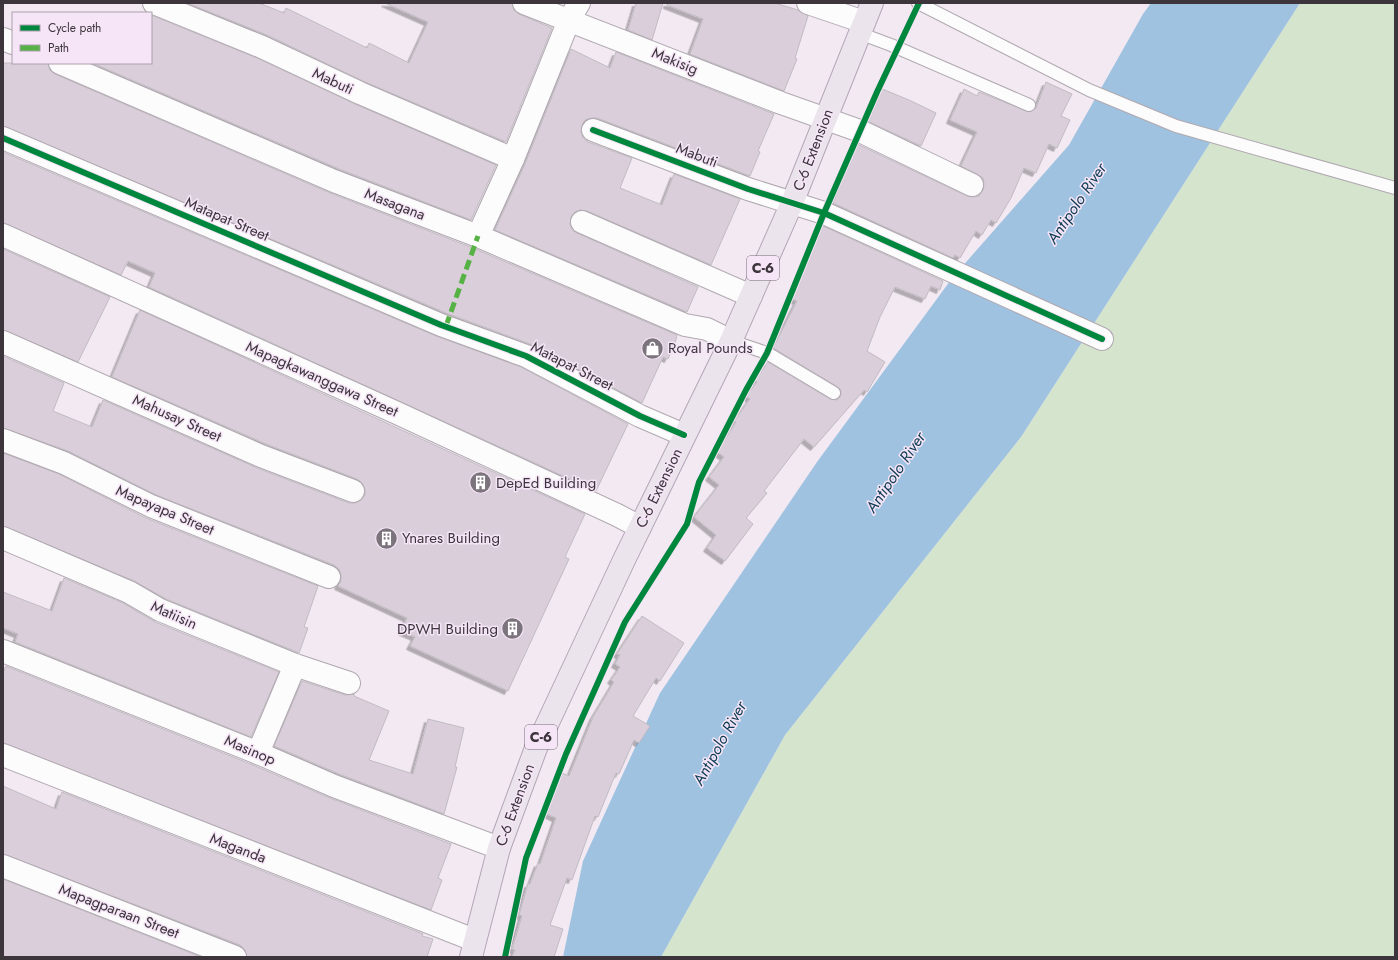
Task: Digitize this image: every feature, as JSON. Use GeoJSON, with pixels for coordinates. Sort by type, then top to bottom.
{"type":"FeatureCollection","features":[{"type":"Feature","properties":{"kind":"main road","name":"C-6 Extension"},"geometry":{"type":"LineString","coordinates":[[472,949],[498,848],[536,748],[684,435],[731,341],[792,203],[865,19]]}},
{"type":"Feature","properties":{"kind":"street","name":"Mabuti"},"geometry":{"type":"LineString","coordinates":[[154,3],[262,47],[360,94],[513,159]]}},
{"type":"Feature","properties":{"kind":"street","name":"Makisig"},"geometry":{"type":"LineString","coordinates":[[524,3],[574,11],[825,119],[860,131],[972,185]]}},
{"type":"Feature","properties":{"kind":"street"},"geometry":{"type":"LineString","coordinates":[[808,3],[865,19]]}},
{"type":"Feature","properties":{"kind":"street"},"geometry":{"type":"LineString","coordinates":[[478,236],[513,159],[574,11]]}},
{"type":"Feature","properties":{"kind":"street","name":"Masagana"},"geometry":{"type":"LineString","coordinates":[[62,64],[334,181],[478,236],[685,325],[707,330],[731,341]]}},
{"type":"Feature","properties":{"kind":"street","name":"Mabuti"},"geometry":{"type":"LineString","coordinates":[[593,130],[748,189],[824,213],[1102,339]]}},
{"type":"Feature","properties":{"kind":"street","name":"Matapat Street"},"geometry":{"type":"LineString","coordinates":[[3,138],[443,326],[526,356],[640,416],[684,435]]}},
{"type":"Feature","properties":{"kind":"street"},"geometry":{"type":"LineString","coordinates":[[582,222],[751,296]]}},
{"type":"Feature","properties":{"kind":"street","name":"Mapagkawanggawa Street"},"geometry":{"type":"LineString","coordinates":[[3,235],[404,416],[640,527]]}},
{"type":"Feature","properties":{"kind":"street","name":"Mahusay Street"},"geometry":{"type":"LineString","coordinates":[[3,342],[261,456],[353,491]]}},
{"type":"Feature","properties":{"kind":"street","name":"Mapayapa Street"},"geometry":{"type":"LineString","coordinates":[[3,440],[64,463],[151,506],[329,577]]}},
{"type":"Feature","properties":{"kind":"street","name":"Matiisin"},"geometry":{"type":"LineString","coordinates":[[3,538],[129,592],[160,610],[295,665],[349,683]]}},
{"type":"Feature","properties":{"kind":"street","name":"Masinop"},"geometry":{"type":"LineString","coordinates":[[3,651],[258,753],[334,786],[498,848]]}},
{"type":"Feature","properties":{"kind":"street"},"geometry":{"type":"LineString","coordinates":[[258,753],[295,665]]}},
{"type":"Feature","properties":{"kind":"street","name":"Maganda"},"geometry":{"type":"LineString","coordinates":[[3,755],[472,949]]}},
{"type":"Feature","properties":{"kind":"street","name":"Mapagparaan Street"},"geometry":{"type":"LineString","coordinates":[[3,866],[235,957]]}},
{"type":"Feature","properties":{"kind":"lane"},"geometry":{"type":"LineString","coordinates":[[918,3],[1089,90],[1176,126],[1395,188]]}},
{"type":"Feature","properties":{"kind":"lane"},"geometry":{"type":"LineString","coordinates":[[865,19],[891,45],[1029,105]]}},
{"type":"Feature","properties":{"kind":"lane"},"geometry":{"type":"LineString","coordinates":[[731,341],[767,354],[834,393]]}},
{"type":"Feature","properties":{"kind":"green space"},"geometry":{"type":"Polygon","coordinates":[[[1300,3],[1395,3],[1395,957],[661,957],[785,735],[1021,437],[1300,3]]]}},
{"type":"Feature","properties":{"kind":"water","name":"Antipolo River"},"geometry":{"type":"Polygon","coordinates":[[[1151,3],[1300,3],[1021,437],[785,735],[661,957],[563,957],[583,861],[660,693],[817,462],[953,277],[1069,145],[1143,14],[1151,3]]]}},
{"type":"Feature","properties":{"kind":"building"},"geometry":{"type":"Polygon","coordinates":[[[187,3],[259,3],[284,13],[286,8],[367,48],[369,43],[409,63],[428,22],[385,3],[512,3],[514,10],[519,14],[552,28],[506,142],[365,82],[267,35],[187,3]]]}},
{"type":"Feature","properties":{"kind":"building"},"geometry":{"type":"Polygon","coordinates":[[[636,3],[663,3],[652,40],[628,30],[636,3]]]}},
{"type":"Feature","properties":{"kind":"building"},"geometry":{"type":"Polygon","coordinates":[[[667,3],[775,3],[798,10],[808,16],[795,58],[797,59],[784,91],[690,54],[703,19],[667,5],[667,3]]]}},
{"type":"Feature","properties":{"kind":"building"},"geometry":{"type":"Polygon","coordinates":[[[152,15],[257,58],[355,104],[496,165],[471,220],[339,169],[94,64],[152,64],[152,15]]]}},
{"type":"Feature","properties":{"kind":"building"},"geometry":{"type":"Polygon","coordinates":[[[571,49],[610,68],[616,52],[774,114],[758,151],[760,152],[750,176],[597,118],[585,120],[582,125],[581,132],[583,138],[588,142],[632,158],[620,188],[662,205],[674,174],[740,199],[711,265],[587,211],[580,210],[575,212],[571,217],[570,224],[572,230],[577,233],[698,287],[687,312],[495,230],[525,164],[571,49]]]}},
{"type":"Feature","properties":{"kind":"building"},"geometry":{"type":"Polygon","coordinates":[[[3,63],[48,64],[50,70],[55,74],[330,193],[473,248],[677,335],[676,340],[668,359],[663,357],[642,403],[530,344],[446,313],[3,126],[3,63]]]}},
{"type":"Feature","properties":{"kind":"building"},"geometry":{"type":"Polygon","coordinates":[[[1046,82],[1072,94],[1061,116],[1070,120],[1057,148],[1049,144],[1036,173],[1024,168],[1011,198],[996,223],[991,220],[982,235],[976,231],[960,258],[955,255],[953,258],[833,203],[857,144],[967,196],[979,196],[983,190],[983,178],[961,166],[977,132],[950,120],[964,89],[977,96],[979,92],[1029,112],[1036,108],[1046,82]]]}},
{"type":"Feature","properties":{"kind":"building"},"geometry":{"type":"Polygon","coordinates":[[[880,88],[936,113],[921,146],[867,121],[880,88]]]}},
{"type":"Feature","properties":{"kind":"building"},"geometry":{"type":"Polygon","coordinates":[[[3,152],[436,336],[521,367],[628,424],[596,491],[149,287],[155,273],[128,261],[121,275],[3,223],[3,152]]]}},
{"type":"Feature","properties":{"kind":"building"},"geometry":{"type":"Polygon","coordinates":[[[821,225],[943,281],[940,290],[931,286],[925,299],[895,287],[880,317],[867,351],[885,362],[867,392],[864,390],[814,447],[804,439],[764,491],[767,493],[746,518],[753,524],[725,561],[707,548],[716,535],[694,517],[719,485],[709,477],[724,457],[717,452],[736,422],[734,421],[750,399],[746,396],[757,382],[755,380],[768,362],[830,399],[837,400],[841,396],[841,390],[838,387],[773,348],[797,301],[790,298],[821,225]]]}},
{"type":"Feature","properties":{"kind":"building"},"geometry":{"type":"Polygon","coordinates":[[[3,249],[110,297],[78,362],[3,330],[3,249]]]}},
{"type":"Feature","properties":{"kind":"building"},"geometry":{"type":"Polygon","coordinates":[[[140,310],[585,514],[565,557],[569,559],[508,691],[410,646],[415,637],[401,631],[407,618],[338,586],[341,581],[341,575],[339,569],[334,565],[156,495],[68,451],[3,428],[3,356],[64,383],[53,411],[92,427],[103,400],[257,468],[349,503],[355,503],[361,500],[365,495],[365,489],[362,483],[357,479],[266,444],[112,377],[140,310]]]}},
{"type":"Feature","properties":{"kind":"building"},"geometry":{"type":"Polygon","coordinates":[[[3,453],[59,474],[146,518],[318,586],[304,627],[308,628],[299,653],[166,599],[134,581],[3,526],[3,453]]]}},
{"type":"Feature","properties":{"kind":"building"},"geometry":{"type":"Polygon","coordinates":[[[64,578],[123,603],[155,622],[279,672],[251,737],[15,642],[18,634],[3,628],[3,592],[52,611],[64,578]]]}},
{"type":"Feature","properties":{"kind":"building"},"geometry":{"type":"Polygon","coordinates":[[[642,616],[684,643],[660,681],[656,678],[633,716],[650,726],[639,743],[634,740],[619,774],[616,773],[598,817],[595,816],[572,880],[567,878],[550,925],[563,929],[554,957],[512,957],[515,950],[512,949],[522,916],[519,915],[528,884],[530,884],[538,863],[540,864],[556,818],[547,814],[552,799],[562,773],[569,776],[593,717],[614,682],[611,680],[620,667],[615,664],[620,655],[617,654],[642,616]]]}},
{"type":"Feature","properties":{"kind":"building"},"geometry":{"type":"Polygon","coordinates":[[[6,666],[253,765],[330,798],[451,844],[438,878],[442,880],[431,910],[3,743],[3,672],[6,666]]]}},
{"type":"Feature","properties":{"kind":"building"},"geometry":{"type":"Polygon","coordinates":[[[302,681],[345,695],[354,694],[354,696],[389,711],[369,760],[413,774],[428,719],[464,728],[455,767],[457,767],[444,814],[339,774],[274,746],[302,681]]]}},
{"type":"Feature","properties":{"kind":"building"},"geometry":{"type":"Polygon","coordinates":[[[3,786],[56,809],[62,792],[423,934],[422,936],[433,939],[427,957],[247,957],[245,950],[240,945],[3,854],[3,786]]]}},
{"type":"Feature","properties":{"kind":"building"},"geometry":{"type":"Polygon","coordinates":[[[3,879],[201,957],[3,957],[3,879]]]}},
{"type":"Feature","properties":{"kind":"marked path"},"geometry":{"type":"LineString","coordinates":[[446,326],[478,236]]}},
{"type":"Feature","properties":{"kind":"cycle path"},"geometry":{"type":"LineString","coordinates":[[505,957],[526,858],[566,754],[625,622],[687,524],[699,482],[746,390],[767,353],[824,213],[877,92],[919,3]]}},
{"type":"Feature","properties":{"kind":"cycle path"},"geometry":{"type":"LineString","coordinates":[[593,130],[748,189],[824,213],[1102,339]]}},
{"type":"Feature","properties":{"kind":"cycle path"},"geometry":{"type":"LineString","coordinates":[[3,138],[441,325],[526,356],[640,416],[684,435]]}},
{"type":"Feature","properties":{"kind":"place","name":"Royal Pounds"},"geometry":{"type":"Point","coordinates":[652,348]}},
{"type":"Feature","properties":{"kind":"place","name":"DepEd Building"},"geometry":{"type":"Point","coordinates":[480,483]}},
{"type":"Feature","properties":{"kind":"place","name":"Ynares Building"},"geometry":{"type":"Point","coordinates":[387,538]}},
{"type":"Feature","properties":{"kind":"place","name":"DPWH Building"},"geometry":{"type":"Point","coordinates":[513,629]}}]}
